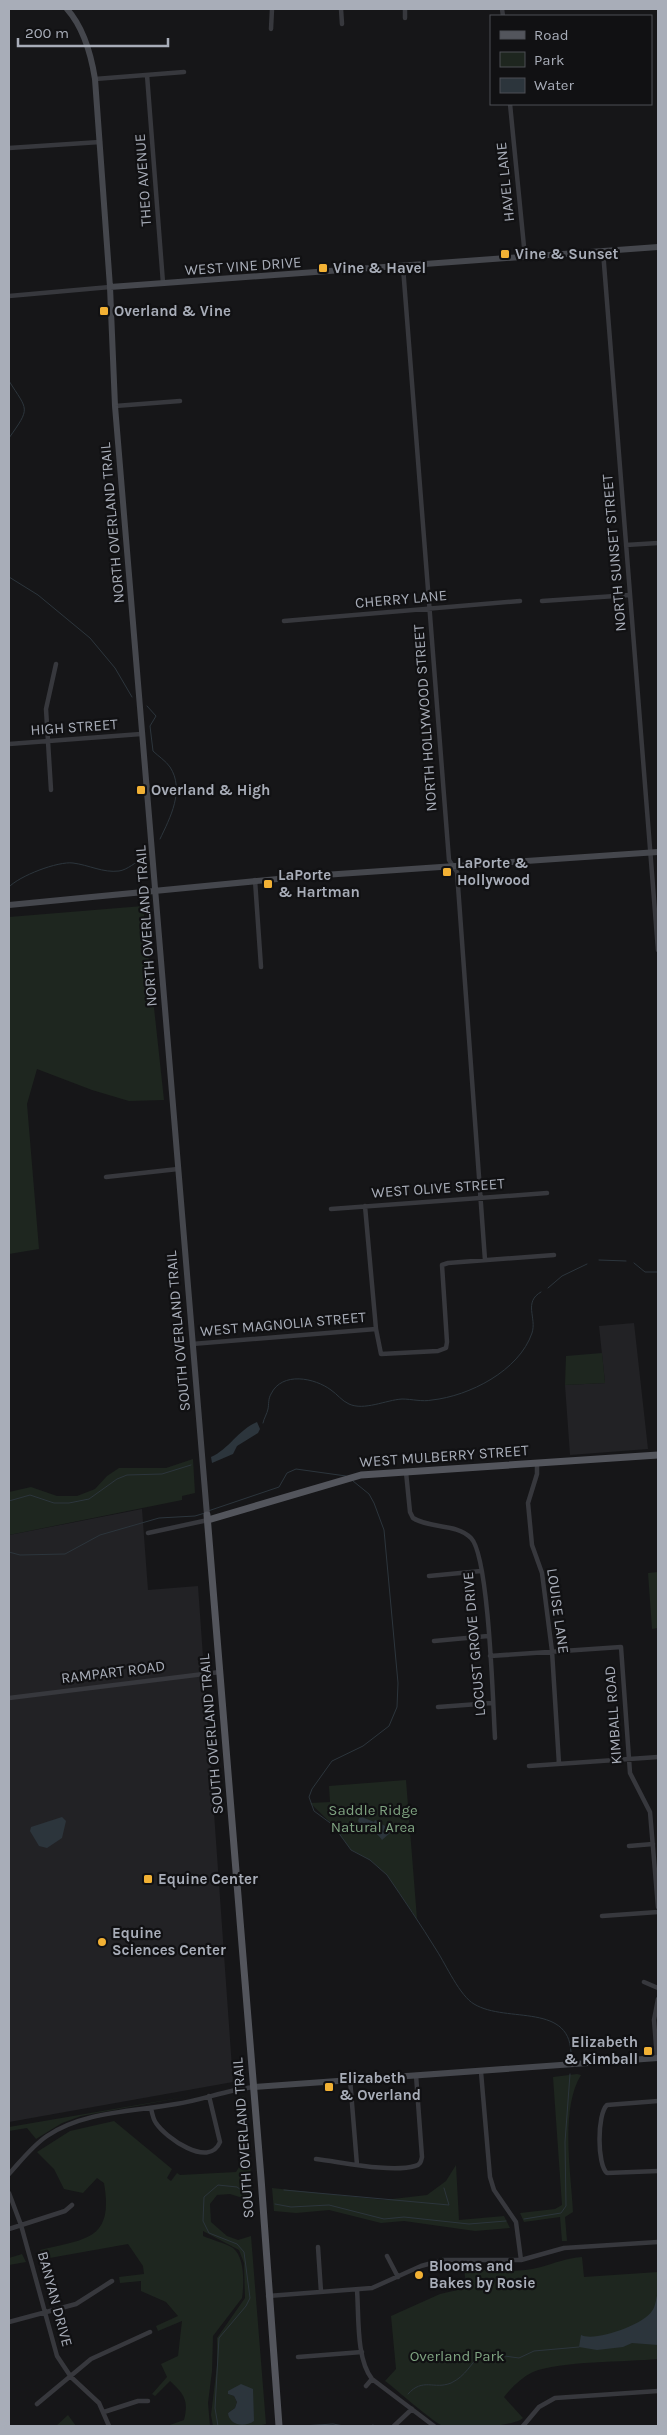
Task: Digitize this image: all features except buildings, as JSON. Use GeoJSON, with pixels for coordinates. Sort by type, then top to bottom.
{"type":"FeatureCollection","features":[{"type":"Feature","properties":{"kind":"main road","name":"NORTH OVERLAND TRAIL"},"geometry":{"type":"LineString","coordinates":[[67,9],[80,29],[88,48],[95,79],[110,286],[115,406],[167,1040]]}},
{"type":"Feature","properties":{"kind":"main road","name":"WEST VINE DRIVE"},"geometry":{"type":"LineString","coordinates":[[110,286],[403,267],[658,247]]}},
{"type":"Feature","properties":{"kind":"main road"},"geometry":{"type":"LineString","coordinates":[[9,905],[255,880],[658,852]]}},
{"type":"Feature","properties":{"kind":"main road","name":"SOUTH OVERLAND TRAIL"},"geometry":{"type":"LineString","coordinates":[[167,1040],[254,2086],[278,2426]]}},
{"type":"Feature","properties":{"kind":"main road","name":"WEST MULBERRY STREET"},"geometry":{"type":"LineString","coordinates":[[207,1515],[351,1477],[658,1455]]}},
{"type":"Feature","properties":{"kind":"main road"},"geometry":{"type":"LineString","coordinates":[[254,2086],[481,2072],[658,2058]]}},
{"type":"Feature","properties":{"kind":"street"},"geometry":{"type":"LineString","coordinates":[[271,29],[272,9]]}},
{"type":"Feature","properties":{"kind":"street"},"geometry":{"type":"LineString","coordinates":[[341,9],[342,24]]}},
{"type":"Feature","properties":{"kind":"street"},"geometry":{"type":"LineString","coordinates":[[405,9],[405,18]]}},
{"type":"Feature","properties":{"kind":"street"},"geometry":{"type":"LineString","coordinates":[[95,79],[184,72]]}},
{"type":"Feature","properties":{"kind":"street","name":"THEO AVENUE"},"geometry":{"type":"LineString","coordinates":[[147,75],[163,284]]}},
{"type":"Feature","properties":{"kind":"street","name":"HAVEL LANE"},"geometry":{"type":"LineString","coordinates":[[510,105],[524,257]]}},
{"type":"Feature","properties":{"kind":"street"},"geometry":{"type":"LineString","coordinates":[[9,148],[100,142]]}},
{"type":"Feature","properties":{"kind":"street","name":"NORTH SUNSET STREET"},"geometry":{"type":"LineString","coordinates":[[603,251],[658,950]]}},
{"type":"Feature","properties":{"kind":"street","name":"NORTH HOLLYWOOD STREET"},"geometry":{"type":"LineString","coordinates":[[403,267],[449,860],[457,872],[485,1260]]}},
{"type":"Feature","properties":{"kind":"street","name":"WEST VINE DRIVE"},"geometry":{"type":"LineString","coordinates":[[9,296],[110,286]]}},
{"type":"Feature","properties":{"kind":"street"},"geometry":{"type":"LineString","coordinates":[[115,406],[180,401]]}},
{"type":"Feature","properties":{"kind":"street"},"geometry":{"type":"LineString","coordinates":[[626,545],[658,543]]}},
{"type":"Feature","properties":{"kind":"street"},"geometry":{"type":"LineString","coordinates":[[542,601],[630,595]]}},
{"type":"Feature","properties":{"kind":"street","name":"CHERRY LANE"},"geometry":{"type":"LineString","coordinates":[[284,621],[520,601]]}},
{"type":"Feature","properties":{"kind":"street"},"geometry":{"type":"LineString","coordinates":[[51,790],[47,704],[56,664]]}},
{"type":"Feature","properties":{"kind":"street","name":"HIGH STREET"},"geometry":{"type":"LineString","coordinates":[[9,744],[141,734]]}},
{"type":"Feature","properties":{"kind":"street"},"geometry":{"type":"LineString","coordinates":[[255,880],[261,967]]}},
{"type":"Feature","properties":{"kind":"street"},"geometry":{"type":"LineString","coordinates":[[106,1177],[178,1169]]}},
{"type":"Feature","properties":{"kind":"street","name":"WEST OLIVE STREET"},"geometry":{"type":"LineString","coordinates":[[331,1209],[547,1192]]}},
{"type":"Feature","properties":{"kind":"street"},"geometry":{"type":"LineString","coordinates":[[365,1206],[376,1329],[381,1354],[438,1351],[446,1348],[442,1265],[554,1255]]}},
{"type":"Feature","properties":{"kind":"street","name":"WEST MAGNOLIA STREET"},"geometry":{"type":"LineString","coordinates":[[192,1344],[376,1329]]}},
{"type":"Feature","properties":{"kind":"street","name":"LOUISE LANE"},"geometry":{"type":"LineString","coordinates":[[537,1463],[537,1474],[528,1499],[531,1540],[542,1573],[552,1651],[559,1764]]}},
{"type":"Feature","properties":{"kind":"street","name":"LOCUST GROVE DRIVE"},"geometry":{"type":"LineString","coordinates":[[406,1472],[412,1516],[419,1521],[460,1531],[469,1536],[477,1550],[490,1656],[495,1738]]}},
{"type":"Feature","properties":{"kind":"street","name":"WEST MULBERRY STREET"},"geometry":{"type":"LineString","coordinates":[[148,1533],[207,1515]]}},
{"type":"Feature","properties":{"kind":"street"},"geometry":{"type":"LineString","coordinates":[[429,1576],[481,1571]]}},
{"type":"Feature","properties":{"kind":"street"},"geometry":{"type":"LineString","coordinates":[[434,1641],[488,1636]]}},
{"type":"Feature","properties":{"kind":"street","name":"KIMBALL ROAD"},"geometry":{"type":"LineString","coordinates":[[490,1656],[621,1647],[631,1778],[650,1812],[658,1907]]}},
{"type":"Feature","properties":{"kind":"street","name":"RAMPART ROAD"},"geometry":{"type":"LineString","coordinates":[[9,1698],[220,1672]]}},
{"type":"Feature","properties":{"kind":"street"},"geometry":{"type":"LineString","coordinates":[[438,1707],[492,1703]]}},
{"type":"Feature","properties":{"kind":"street"},"geometry":{"type":"LineString","coordinates":[[529,1766],[658,1757]]}},
{"type":"Feature","properties":{"kind":"street"},"geometry":{"type":"LineString","coordinates":[[629,1846],[653,1844]]}},
{"type":"Feature","properties":{"kind":"street"},"geometry":{"type":"LineString","coordinates":[[602,1916],[658,1912]]}},
{"type":"Feature","properties":{"kind":"street"},"geometry":{"type":"LineString","coordinates":[[644,1982],[658,1988]]}},
{"type":"Feature","properties":{"kind":"street"},"geometry":{"type":"LineString","coordinates":[[658,1999],[654,2020],[658,2058]]}},
{"type":"Feature","properties":{"kind":"street"},"geometry":{"type":"LineString","coordinates":[[481,2072],[490,2177],[494,2190],[514,2216],[521,2260]]}},
{"type":"Feature","properties":{"kind":"street"},"geometry":{"type":"LineString","coordinates":[[316,2159],[381,2167],[414,2166],[422,2160],[416,2075]]}},
{"type":"Feature","properties":{"kind":"street"},"geometry":{"type":"LineString","coordinates":[[350,2079],[357,2165]]}},
{"type":"Feature","properties":{"kind":"street"},"geometry":{"type":"LineString","coordinates":[[9,2174],[45,2138],[71,2124],[89,2118],[184,2103],[254,2086]]}},
{"type":"Feature","properties":{"kind":"street"},"geometry":{"type":"LineString","coordinates":[[151,2108],[157,2125],[187,2150],[200,2152],[214,2149],[220,2142],[209,2096]]}},
{"type":"Feature","properties":{"kind":"street"},"geometry":{"type":"LineString","coordinates":[[658,2101],[610,2104],[604,2108],[600,2135],[602,2169],[610,2174],[658,2171]]}},
{"type":"Feature","properties":{"kind":"street","name":"BANYAN DRIVE"},"geometry":{"type":"LineString","coordinates":[[9,2193],[21,2225],[57,2356],[71,2376],[93,2396],[104,2412],[109,2426]]}},
{"type":"Feature","properties":{"kind":"street"},"geometry":{"type":"LineString","coordinates":[[9,2228],[65,2211],[72,2205]]}},
{"type":"Feature","properties":{"kind":"street"},"geometry":{"type":"LineString","coordinates":[[268,2296],[357,2290],[383,2285],[421,2266],[443,2260],[521,2260],[564,2248],[658,2242]]}},
{"type":"Feature","properties":{"kind":"street"},"geometry":{"type":"LineString","coordinates":[[318,2247],[321,2292]]}},
{"type":"Feature","properties":{"kind":"street"},"geometry":{"type":"LineString","coordinates":[[387,2256],[398,2277]]}},
{"type":"Feature","properties":{"kind":"street"},"geometry":{"type":"LineString","coordinates":[[9,2322],[76,2304],[112,2281]]}},
{"type":"Feature","properties":{"kind":"street"},"geometry":{"type":"LineString","coordinates":[[357,2290],[365,2371],[372,2380],[434,2426]]}},
{"type":"Feature","properties":{"kind":"street"},"geometry":{"type":"LineString","coordinates":[[37,2404],[99,2355],[150,2332]]}},
{"type":"Feature","properties":{"kind":"street"},"geometry":{"type":"LineString","coordinates":[[298,2357],[362,2352]]}},
{"type":"Feature","properties":{"kind":"street"},"geometry":{"type":"LineString","coordinates":[[366,2386],[372,2380]]}},
{"type":"Feature","properties":{"kind":"street"},"geometry":{"type":"LineString","coordinates":[[523,2426],[538,2407],[555,2398],[658,2391]]}},
{"type":"Feature","properties":{"kind":"street"},"geometry":{"type":"LineString","coordinates":[[104,2412],[138,2401],[148,2401]]}},
{"type":"Feature","properties":{"kind":"street"},"geometry":{"type":"LineString","coordinates":[[394,2426],[412,2409]]}},
{"type":"Feature","properties":{"kind":"shaded area"},"geometry":{"type":"Polygon","coordinates":[[[634,1323],[648,1449],[570,1455],[565,1385],[605,1383],[599,1326],[634,1323]]]}},
{"type":"Feature","properties":{"kind":"shaded area"},"geometry":{"type":"Polygon","coordinates":[[[142,1509],[148,1590],[198,1586],[233,2082],[9,2122],[9,1535],[142,1509]]]}},
{"type":"Feature","properties":{"kind":"green space"},"geometry":{"type":"Polygon","coordinates":[[[143,906],[164,1100],[129,1101],[92,1090],[37,1069],[27,1104],[39,1249],[9,1254],[9,917],[143,906]]]}},
{"type":"Feature","properties":{"kind":"green space"},"geometry":{"type":"Polygon","coordinates":[[[602,1353],[605,1383],[565,1385],[566,1356],[602,1353]]]}},
{"type":"Feature","properties":{"kind":"green space"},"geometry":{"type":"Polygon","coordinates":[[[193,1459],[195,1493],[182,1496],[182,1500],[9,1535],[9,1492],[31,1487],[57,1496],[77,1496],[95,1489],[107,1476],[119,1468],[166,1468],[193,1459]]]}},
{"type":"Feature","properties":{"kind":"green space"},"geometry":{"type":"Polygon","coordinates":[[[658,1572],[658,1628],[652,1629],[648,1573],[658,1572]]]}},
{"type":"Feature","properties":{"kind":"green space","name":"Saddle Ridge Natural Area"},"geometry":{"type":"Polygon","coordinates":[[[406,1780],[417,1919],[387,1875],[370,1860],[351,1850],[333,1825],[310,1803],[330,1802],[329,1786],[406,1780]]]}},
{"type":"Feature","properties":{"kind":"green space"},"geometry":{"type":"Polygon","coordinates":[[[581,2075],[571,2105],[568,2142],[573,2212],[565,2217],[567,2241],[562,2241],[560,2217],[524,2222],[520,2213],[555,2209],[562,2205],[553,2077],[581,2075]]]}},
{"type":"Feature","properties":{"kind":"green space"},"geometry":{"type":"Polygon","coordinates":[[[190,2096],[81,2116],[62,2123],[36,2139],[27,2128],[9,2131],[9,2127],[190,2096]]]}},
{"type":"Feature","properties":{"kind":"green space"},"geometry":{"type":"Polygon","coordinates":[[[242,2096],[245,2097],[252,2188],[249,2189],[249,2200],[230,2194],[217,2195],[210,2204],[211,2222],[227,2236],[238,2240],[251,2236],[266,2424],[213,2426],[211,2415],[217,2365],[217,2338],[245,2298],[244,2263],[239,2250],[203,2231],[203,2236],[230,2246],[237,2252],[243,2272],[242,2298],[213,2336],[212,2371],[208,2403],[210,2426],[167,2426],[184,2420],[186,2407],[184,2398],[170,2381],[155,2396],[152,2394],[167,2377],[161,2364],[178,2356],[182,2321],[158,2331],[156,2326],[178,2316],[166,2302],[141,2291],[141,2281],[120,2283],[119,2277],[144,2274],[143,2266],[128,2244],[44,2259],[40,2250],[71,2243],[93,2234],[105,2216],[106,2202],[104,2183],[97,2178],[83,2193],[64,2189],[54,2169],[37,2152],[70,2131],[114,2121],[172,2169],[167,2178],[171,2181],[177,2173],[180,2175],[236,2172],[241,2164],[247,2164],[242,2096]],[[253,2389],[228,2394],[234,2396],[237,2402],[235,2408],[228,2413],[253,2418],[253,2389]]]}},
{"type":"Feature","properties":{"kind":"green space"},"geometry":{"type":"Polygon","coordinates":[[[456,2165],[459,2220],[504,2216],[510,2228],[475,2231],[404,2221],[381,2223],[329,2210],[296,2213],[274,2211],[272,2188],[384,2200],[427,2195],[446,2181],[456,2165]]]}},
{"type":"Feature","properties":{"kind":"green space"},"geometry":{"type":"Polygon","coordinates":[[[22,2254],[26,2262],[9,2265],[9,2258],[22,2254]]]}},
{"type":"Feature","properties":{"kind":"green space","name":"Overland Park"},"geometry":{"type":"Polygon","coordinates":[[[582,2257],[584,2277],[658,2272],[658,2359],[576,2364],[545,2368],[533,2372],[517,2383],[504,2397],[523,2418],[509,2424],[497,2426],[460,2428],[438,2424],[385,2381],[396,2369],[391,2316],[440,2294],[466,2288],[464,2265],[482,2270],[513,2271],[532,2269],[582,2257]]]}},
{"type":"Feature","properties":{"kind":"green space"},"geometry":{"type":"Polygon","coordinates":[[[68,2415],[76,2426],[56,2426],[68,2415]]]}},
{"type":"Feature","properties":{"kind":"water"},"geometry":{"type":"Polygon","coordinates":[[[257,1422],[260,1429],[258,1433],[237,1446],[233,1454],[212,1463],[211,1457],[245,1429],[257,1422]]]}},
{"type":"Feature","properties":{"kind":"water"},"geometry":{"type":"Polygon","coordinates":[[[62,1817],[66,1821],[62,1838],[47,1848],[39,1846],[30,1831],[31,1827],[62,1817]]]}},
{"type":"Feature","properties":{"kind":"water"},"geometry":{"type":"Polygon","coordinates":[[[362,1817],[374,1822],[375,1820],[385,1826],[390,1833],[382,1840],[377,1834],[358,1821],[362,1817]]]}},
{"type":"Feature","properties":{"kind":"water"},"geometry":{"type":"Polygon","coordinates":[[[658,2292],[658,2345],[632,2343],[623,2347],[597,2350],[579,2347],[581,2335],[588,2337],[607,2334],[639,2322],[652,2311],[658,2292]]]}},
{"type":"Feature","properties":{"kind":"water"},"geometry":{"type":"Polygon","coordinates":[[[241,2384],[253,2389],[254,2421],[242,2425],[234,2423],[228,2413],[235,2408],[237,2402],[234,2396],[228,2394],[228,2391],[241,2384]]]}},
{"type":"Feature","properties":{"kind":"waterway"},"geometry":{"type":"LineString","coordinates":[[9,381],[20,398],[24,409],[21,420],[9,438]]}},
{"type":"Feature","properties":{"kind":"waterway"},"geometry":{"type":"LineString","coordinates":[[9,577],[38,595],[90,638],[115,668],[132,697]]}},
{"type":"Feature","properties":{"kind":"waterway"},"geometry":{"type":"LineString","coordinates":[[147,706],[156,716],[150,726],[153,751],[170,767],[176,785],[172,813],[160,839]]}},
{"type":"Feature","properties":{"kind":"waterway"},"geometry":{"type":"LineString","coordinates":[[9,887],[21,878],[58,864],[73,863],[107,871],[119,871],[128,868],[143,858]]}},
{"type":"Feature","properties":{"kind":"waterway"},"geometry":{"type":"LineString","coordinates":[[599,1260],[626,1261]]}},
{"type":"Feature","properties":{"kind":"waterway"},"geometry":{"type":"LineString","coordinates":[[634,1263],[645,1272],[658,1272]]}},
{"type":"Feature","properties":{"kind":"waterway"},"geometry":{"type":"LineString","coordinates":[[548,1288],[562,1276],[587,1264]]}},
{"type":"Feature","properties":{"kind":"waterway"},"geometry":{"type":"LineString","coordinates":[[263,1423],[268,1411],[271,1394],[276,1387],[291,1379],[316,1382],[331,1390],[346,1403],[355,1406],[368,1406],[402,1399],[424,1401],[446,1398],[476,1387],[504,1370],[525,1347],[532,1333],[533,1301],[541,1292]]}},
{"type":"Feature","properties":{"kind":"waterway"},"geometry":{"type":"LineString","coordinates":[[9,1501],[30,1495],[54,1503],[69,1503],[89,1499],[117,1479],[127,1475],[162,1474],[191,1465]]}},
{"type":"Feature","properties":{"kind":"waterway"},"geometry":{"type":"LineString","coordinates":[[208,1511],[279,1487],[287,1473],[296,1469],[346,1476]]}},
{"type":"Feature","properties":{"kind":"waterway"},"geometry":{"type":"LineString","coordinates":[[353,1481],[369,1494],[384,1530],[398,1683],[397,1707],[389,1726],[363,1746],[332,1761],[312,1789],[309,1797],[314,1811],[333,1825],[351,1850],[370,1860],[387,1875],[469,2000],[488,2010],[550,2021],[561,2028],[569,2039],[571,2057]]}},
{"type":"Feature","properties":{"kind":"waterway"},"geometry":{"type":"LineString","coordinates":[[9,1552],[20,1555],[65,1554],[100,1535],[159,1518],[195,1516],[205,1513]]}},
{"type":"Feature","properties":{"kind":"waterway"},"geometry":{"type":"LineString","coordinates":[[524,2219],[561,2213],[566,2206],[565,2142],[570,2074]]}},
{"type":"Feature","properties":{"kind":"waterway"},"geometry":{"type":"LineString","coordinates":[[218,2426],[215,2408],[219,2338],[246,2306],[250,2298],[244,2252],[237,2244],[209,2233],[203,2221],[204,2197],[218,2185],[237,2187],[249,2196]]}},
{"type":"Feature","properties":{"kind":"waterway"},"geometry":{"type":"LineString","coordinates":[[284,2190],[449,2205],[444,2188]]}},
{"type":"Feature","properties":{"kind":"waterway"},"geometry":{"type":"LineString","coordinates":[[275,2204],[291,2207],[329,2205],[384,2219],[404,2217],[469,2224],[506,2221]]}},
{"type":"Feature","properties":{"kind":"waterway"},"geometry":{"type":"LineString","coordinates":[[408,2394],[419,2386],[451,2383],[464,2373],[482,2353],[519,2358],[534,2351],[579,2347]]}},
{"type":"Feature","properties":{"kind":"waterway"},"geometry":{"type":"LineString","coordinates":[[302,2426],[333,2424],[344,2426]]}},
{"type":"Feature","properties":{"kind":"place","name":"Vine & Sunset"},"geometry":{"type":"Point","coordinates":[505,254]}},
{"type":"Feature","properties":{"kind":"place","name":"Vine & Havel"},"geometry":{"type":"Point","coordinates":[323,268]}},
{"type":"Feature","properties":{"kind":"place","name":"Overland & Vine"},"geometry":{"type":"Point","coordinates":[104,311]}},
{"type":"Feature","properties":{"kind":"place","name":"Overland & High"},"geometry":{"type":"Point","coordinates":[141,790]}},
{"type":"Feature","properties":{"kind":"place","name":"LaPorte & Hollywood"},"geometry":{"type":"Point","coordinates":[447,872]}},
{"type":"Feature","properties":{"kind":"place","name":"LaPorte & Hartman"},"geometry":{"type":"Point","coordinates":[268,884]}},
{"type":"Feature","properties":{"kind":"place","name":"Equine Center"},"geometry":{"type":"Point","coordinates":[148,1879]}},
{"type":"Feature","properties":{"kind":"place","name":"Equine Sciences Center"},"geometry":{"type":"Point","coordinates":[102,1942]}},
{"type":"Feature","properties":{"kind":"place","name":"Elizabeth & Kimball"},"geometry":{"type":"Point","coordinates":[648,2051]}},
{"type":"Feature","properties":{"kind":"place","name":"Elizabeth & Overland"},"geometry":{"type":"Point","coordinates":[329,2087]}},
{"type":"Feature","properties":{"kind":"place","name":"Blooms and Bakes by Rosie"},"geometry":{"type":"Point","coordinates":[419,2275]}}]}
